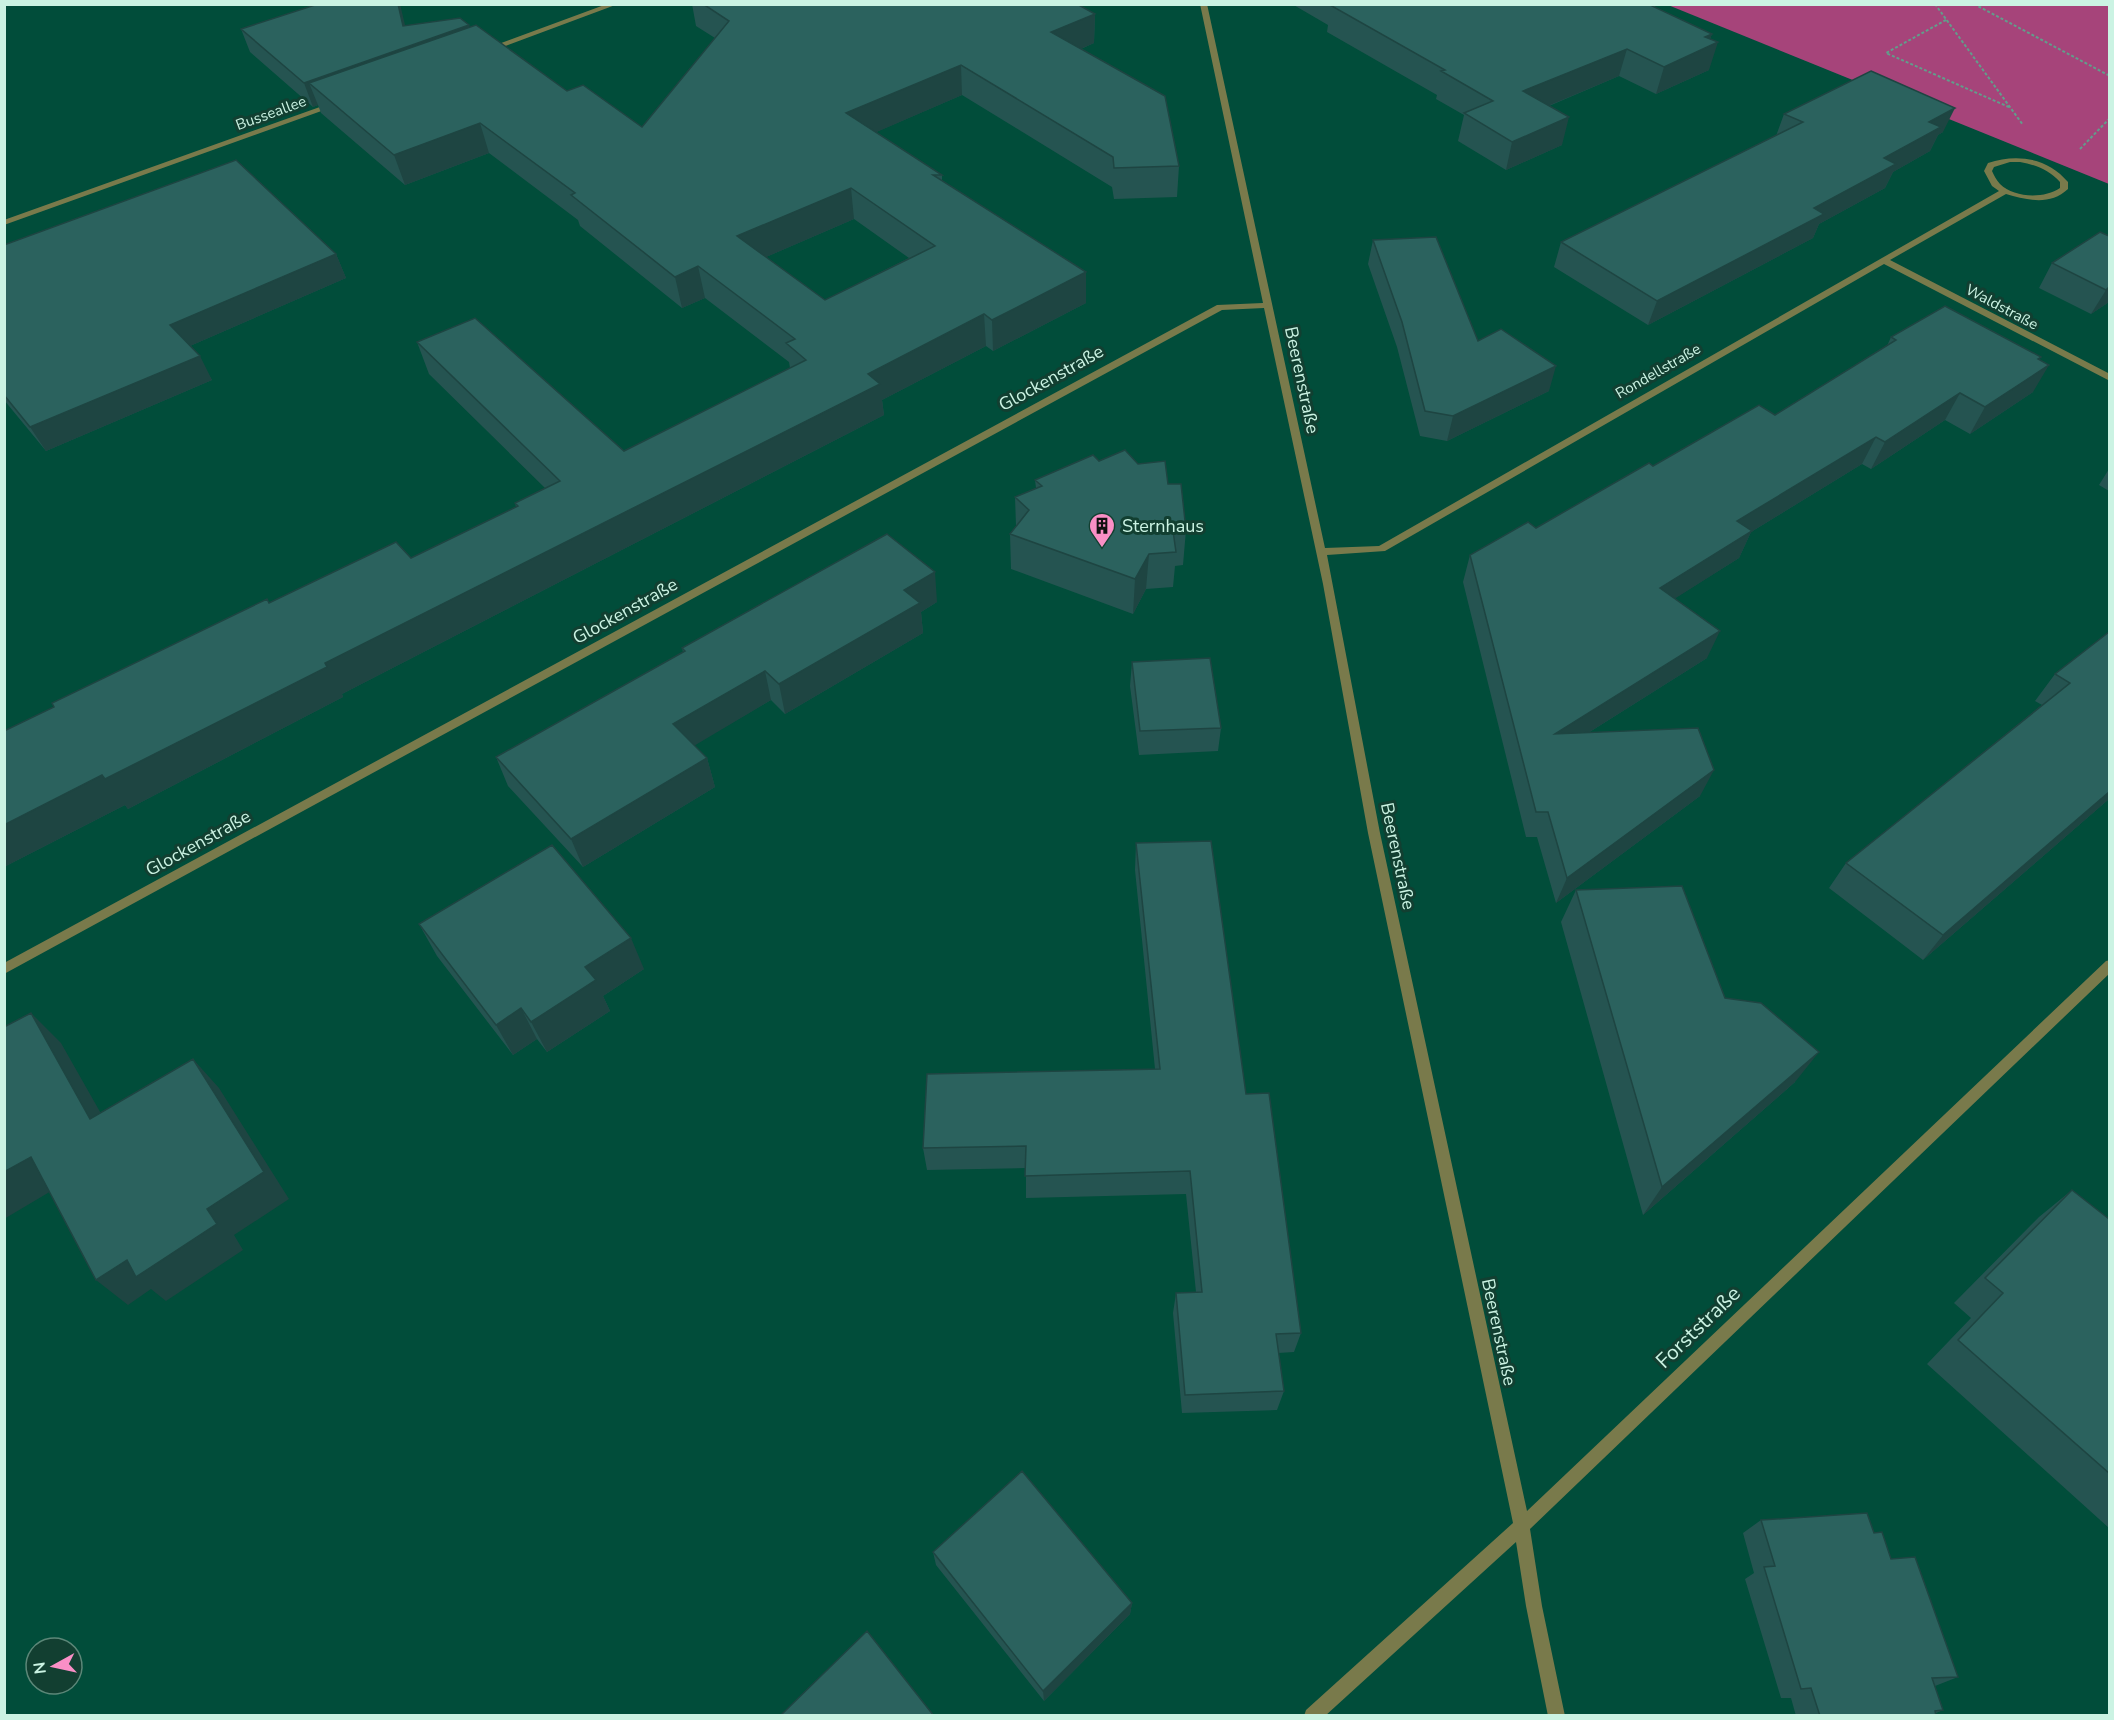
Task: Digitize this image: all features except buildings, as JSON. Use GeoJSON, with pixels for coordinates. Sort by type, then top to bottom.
{"type":"FeatureCollection","features":[{"type":"Feature","properties":{"kind":"street"},"geometry":{"type":"LineString","coordinates":[[476,54],[615,4]]}},
{"type":"Feature","properties":{"kind":"street","name":"Beerenstraße"},"geometry":{"type":"LineString","coordinates":[[1203,4],[1320,552],[1374,833],[1522,1526],[1534,1606],[1557,1716]]}},
{"type":"Feature","properties":{"kind":"street","name":"Busseallee"},"geometry":{"type":"LineString","coordinates":[[4,223],[341,102]]}},
{"type":"Feature","properties":{"kind":"street"},"geometry":{"type":"LineString","coordinates":[[2009,160],[2022,160],[2048,168],[2064,182],[2064,189],[2048,198],[2034,198],[2005,191],[1995,184],[1988,171],[1991,165],[2009,160]]}},
{"type":"Feature","properties":{"kind":"street","name":"Rondellstraße"},"geometry":{"type":"LineString","coordinates":[[1320,552],[1381,549],[2005,191]]}},
{"type":"Feature","properties":{"kind":"street","name":"Waldstraße"},"geometry":{"type":"LineString","coordinates":[[1883,260],[2109,378]]}},
{"type":"Feature","properties":{"kind":"street","name":"Glockenstraße"},"geometry":{"type":"LineString","coordinates":[[4,969],[1220,307],[1267,305]]}},
{"type":"Feature","properties":{"kind":"street","name":"Forststraße"},"geometry":{"type":"LineString","coordinates":[[1312,1716],[1522,1526],[2109,965]]}},
{"type":"Feature","properties":{"kind":"path"},"geometry":{"type":"LineString","coordinates":[[1935,4],[2023,125]]}},
{"type":"Feature","properties":{"kind":"path"},"geometry":{"type":"LineString","coordinates":[[1974,4],[2109,76]]}},
{"type":"Feature","properties":{"kind":"path"},"geometry":{"type":"LineString","coordinates":[[1946,20],[1886,53],[2011,108]]}},
{"type":"Feature","properties":{"kind":"path"},"geometry":{"type":"LineString","coordinates":[[2074,155],[2109,118]]}},
{"type":"Feature","properties":{"kind":"shaded area"},"geometry":{"type":"Polygon","coordinates":[[[1668,5],[2109,5],[2109,184],[1668,5]]]}},
{"type":"Feature","properties":{"kind":"place","name":"Sternhaus"},"geometry":{"type":"Point","coordinates":[1102,549]}}]}
